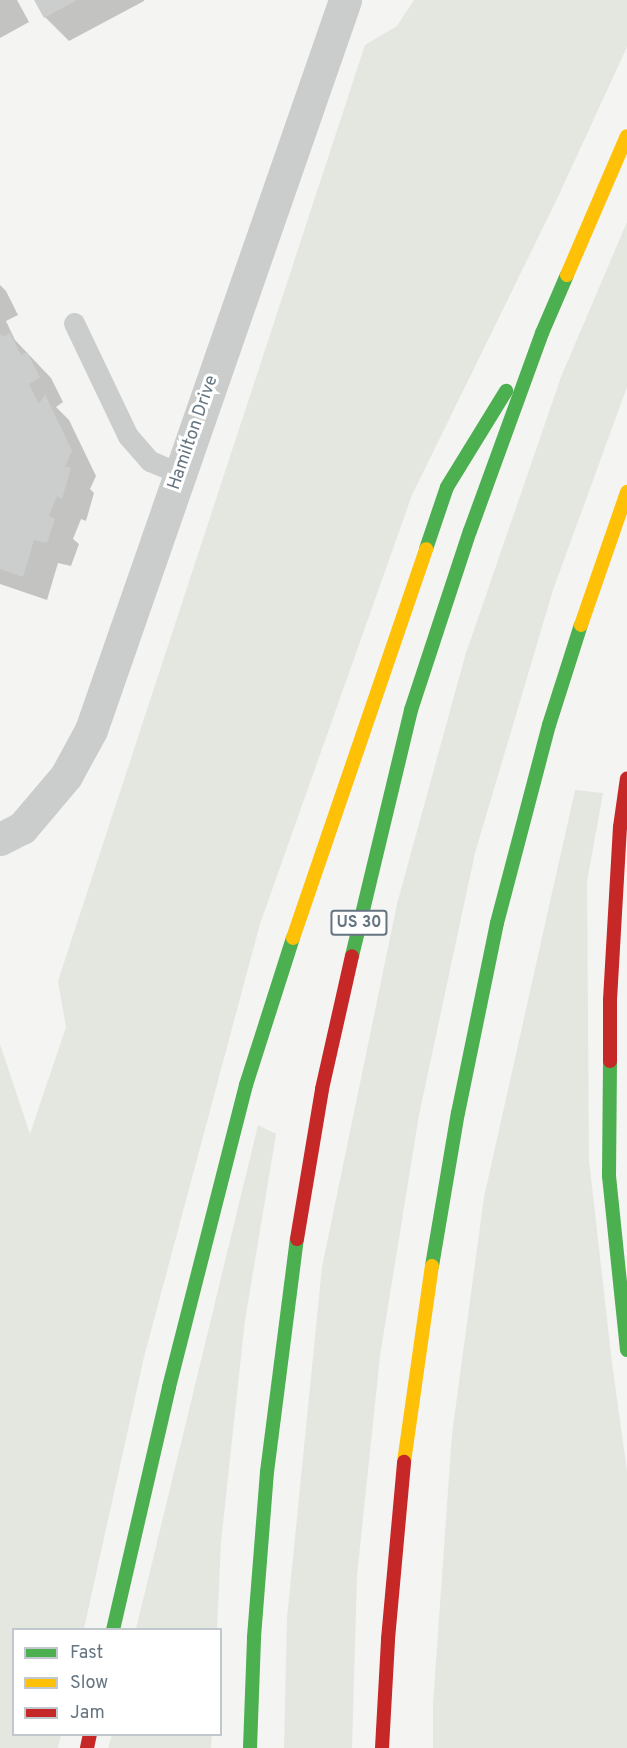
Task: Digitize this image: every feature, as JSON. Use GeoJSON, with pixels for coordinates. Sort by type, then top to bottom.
{"type":"FeatureCollection","features":[{"type":"Feature","properties":{"kind":"highway","name":"US 30"},"geometry":{"type":"LineString","coordinates":[[250,1748],[254,1637],[267,1472],[289,1289],[322,1089],[411,710],[470,531],[542,333],[627,135]]}},
{"type":"Feature","properties":{"kind":"highway"},"geometry":{"type":"LineString","coordinates":[[113,1628],[169,1387],[246,1085],[310,884],[380,689],[447,487],[542,333]]}},
{"type":"Feature","properties":{"kind":"highway"},"geometry":{"type":"LineString","coordinates":[[382,1748],[401,1482],[424,1310],[458,1113],[497,922],[549,725],[604,553],[627,492]]}},
{"type":"Feature","properties":{"kind":"highway"},"geometry":{"type":"LineString","coordinates":[[627,778],[620,827],[610,1000],[609,1176],[627,1350]]}},
{"type":"Feature","properties":{"kind":"street","name":"Hamilton Drive"},"geometry":{"type":"LineString","coordinates":[[0,839],[22,828],[66,776],[91,730],[345,0]]}},
{"type":"Feature","properties":{"kind":"lane"},"geometry":{"type":"LineString","coordinates":[[74,323],[128,436],[150,461],[180,474]]}},
{"type":"Feature","properties":{"kind":"shaded area"},"geometry":{"type":"Polygon","coordinates":[[[414,0],[627,0],[627,47],[557,199],[412,495],[260,924],[144,1357],[84,1628],[12,1628],[12,1736],[61,1736],[58,1748],[0,1748],[0,1044],[30,1134],[66,1027],[58,981],[365,45],[397,26],[414,0]]]}},
{"type":"Feature","properties":{"kind":"shaded area"},"geometry":{"type":"Polygon","coordinates":[[[627,222],[627,387],[553,590],[475,853],[419,1115],[380,1356],[357,1576],[352,1748],[284,1748],[287,1618],[322,1267],[397,904],[465,656],[561,377],[627,222]]]}},
{"type":"Feature","properties":{"kind":"shaded area"},"geometry":{"type":"Polygon","coordinates":[[[575,790],[603,793],[587,882],[589,1160],[627,1471],[627,1748],[433,1748],[433,1704],[452,1434],[484,1197],[575,790]]]}},
{"type":"Feature","properties":{"kind":"shaded area"},"geometry":{"type":"Polygon","coordinates":[[[258,1125],[276,1134],[245,1320],[221,1542],[217,1628],[136,1628],[258,1125]]]}},
{"type":"Feature","properties":{"kind":"shaded area"},"geometry":{"type":"Polygon","coordinates":[[[112,1736],[212,1736],[211,1748],[108,1748],[112,1736]]]}},
{"type":"Feature","properties":{"kind":"building"},"geometry":{"type":"Polygon","coordinates":[[[34,0],[77,0],[44,18],[34,0]]]}},
{"type":"Feature","properties":{"kind":"building"},"geometry":{"type":"Polygon","coordinates":[[[0,333],[2,337],[10,333],[21,355],[27,352],[40,378],[29,384],[39,404],[45,394],[72,451],[65,466],[71,468],[62,499],[57,496],[49,516],[55,519],[47,543],[34,540],[23,577],[0,569],[0,333]]]}},
{"type":"Feature","properties":{"kind":"traffic: fast"},"geometry":{"type":"LineString","coordinates":[[352,956],[411,710],[470,531],[542,333],[567,275]]}},
{"type":"Feature","properties":{"kind":"traffic: fast"},"geometry":{"type":"LineString","coordinates":[[426,549],[447,487],[506,391]]}},
{"type":"Feature","properties":{"kind":"traffic: fast"},"geometry":{"type":"LineString","coordinates":[[432,1266],[458,1113],[497,923],[549,725],[581,625]]}},
{"type":"Feature","properties":{"kind":"traffic: fast"},"geometry":{"type":"LineString","coordinates":[[113,1628],[169,1387],[246,1085],[293,938]]}},
{"type":"Feature","properties":{"kind":"traffic: fast"},"geometry":{"type":"LineString","coordinates":[[610,1061],[609,1176],[627,1350]]}},
{"type":"Feature","properties":{"kind":"traffic: fast"},"geometry":{"type":"LineString","coordinates":[[250,1748],[254,1637],[267,1472],[297,1239]]}},
{"type":"Feature","properties":{"kind":"traffic: slow"},"geometry":{"type":"LineString","coordinates":[[567,275],[627,136]]}},
{"type":"Feature","properties":{"kind":"traffic: slow"},"geometry":{"type":"LineString","coordinates":[[581,625],[627,492]]}},
{"type":"Feature","properties":{"kind":"traffic: slow"},"geometry":{"type":"LineString","coordinates":[[293,938],[426,549]]}},
{"type":"Feature","properties":{"kind":"traffic: slow"},"geometry":{"type":"LineString","coordinates":[[404,1462],[432,1266]]}},
{"type":"Feature","properties":{"kind":"traffic: jam"},"geometry":{"type":"LineString","coordinates":[[610,1061],[610,1000],[620,827],[627,778]]}},
{"type":"Feature","properties":{"kind":"traffic: jam"},"geometry":{"type":"LineString","coordinates":[[297,1239],[322,1089],[352,956]]}},
{"type":"Feature","properties":{"kind":"traffic: jam"},"geometry":{"type":"LineString","coordinates":[[382,1748],[388,1639],[404,1462]]}},
{"type":"Feature","properties":{"kind":"traffic: jam"},"geometry":{"type":"LineString","coordinates":[[87,1748],[90,1736]]}}]}
